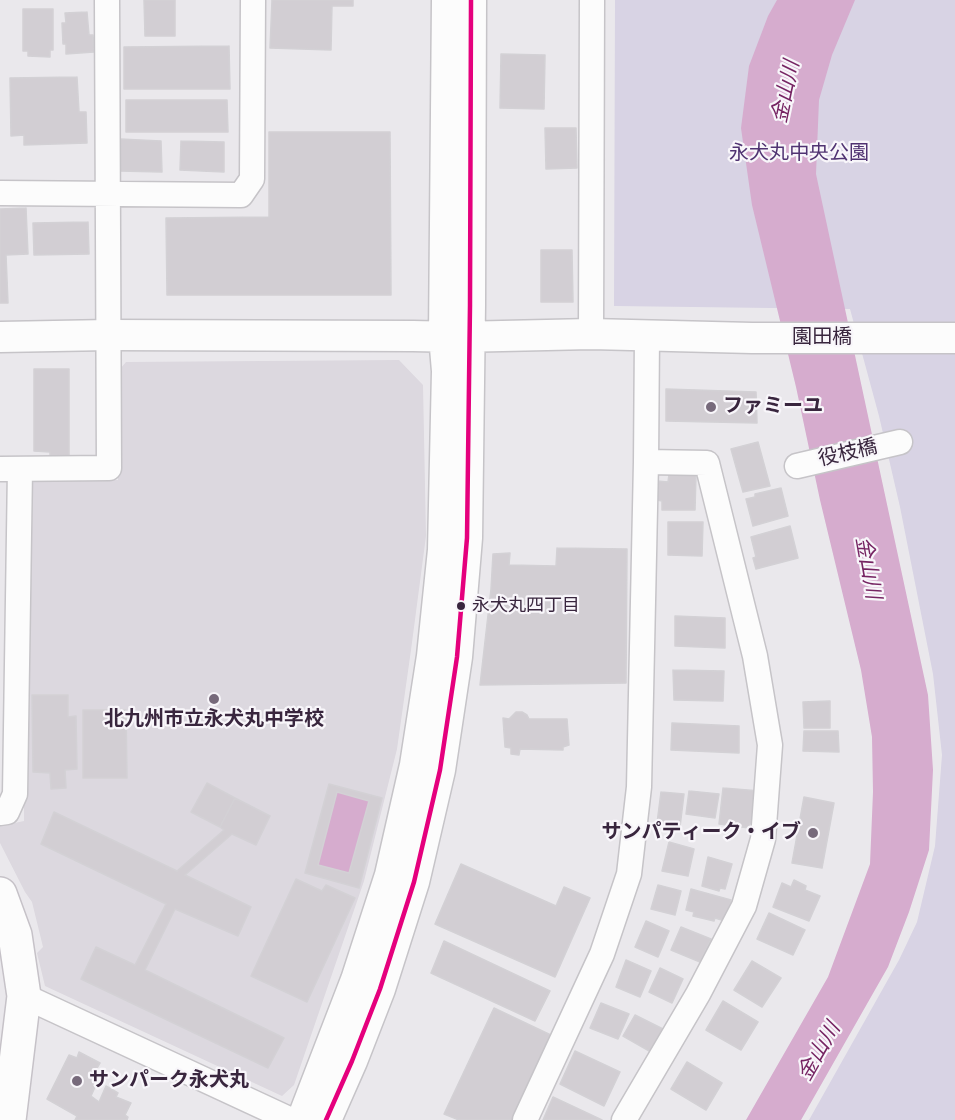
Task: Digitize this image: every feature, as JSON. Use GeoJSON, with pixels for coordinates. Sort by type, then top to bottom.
{"type":"FeatureCollection","features":[{"type":"Feature","properties":{"kind":"main road"},"geometry":{"type":"LineString","coordinates":[[0,894],[15,935],[24,996],[9,1120]]}},
{"type":"Feature","properties":{"kind":"street"},"geometry":{"type":"LineString","coordinates":[[0,813],[7,812],[15,794],[10,469],[109,468],[107,0]]}},
{"type":"Feature","properties":{"kind":"street"},"geometry":{"type":"LineString","coordinates":[[0,193],[241,195],[252,179],[253,0]]}},
{"type":"Feature","properties":{"kind":"street"},"geometry":{"type":"LineString","coordinates":[[326,1120],[380,989],[414,882],[440,770],[457,657],[467,538],[457,337],[447,0]]}},
{"type":"Feature","properties":{"kind":"street"},"geometry":{"type":"LineString","coordinates":[[302,1120],[356,980],[390,875],[415,765],[432,656],[443,550],[447,371],[457,337],[471,0]]}},
{"type":"Feature","properties":{"kind":"street"},"geometry":{"type":"LineString","coordinates":[[591,334],[592,0]]}},
{"type":"Feature","properties":{"kind":"street","name":"園田橋"},"geometry":{"type":"LineString","coordinates":[[0,337],[109,335],[457,337],[591,334],[752,338],[955,338]]}},
{"type":"Feature","properties":{"kind":"street"},"geometry":{"type":"LineString","coordinates":[[525,1120],[602,954],[629,874],[639,787],[647,336]]}},
{"type":"Feature","properties":{"kind":"street","name":"役枝橋"},"geometry":{"type":"LineString","coordinates":[[797,466],[900,442]]}},
{"type":"Feature","properties":{"kind":"street"},"geometry":{"type":"LineString","coordinates":[[624,1120],[698,994],[744,906],[763,839],[770,745],[755,657],[707,463],[646,462]]}},
{"type":"Feature","properties":{"kind":"street"},"geometry":{"type":"LineString","coordinates":[[24,996],[291,1120]]}},
{"type":"Feature","properties":{"kind":"shaded area","name":"北九州市立永犬丸中学校"},"geometry":{"type":"Polygon","coordinates":[[[399,360],[423,385],[426,536],[397,749],[364,881],[294,1085],[282,1096],[45,986],[37,953],[43,947],[32,902],[0,843],[0,826],[24,821],[24,483],[33,477],[118,480],[120,369],[126,362],[399,360]]]}},
{"type":"Feature","properties":{"kind":"green space","name":"永犬丸中央公園"},"geometry":{"type":"Polygon","coordinates":[[[615,0],[955,0],[955,1120],[809,1120],[899,960],[917,922],[935,846],[942,755],[933,674],[900,507],[879,416],[850,309],[614,306],[615,0]]]}},
{"type":"Feature","properties":{"kind":"water","name":"金山川"},"geometry":{"type":"Polygon","coordinates":[[[777,0],[855,0],[832,55],[819,100],[816,174],[928,695],[933,770],[929,850],[888,967],[801,1120],[746,1120],[828,977],[870,864],[873,792],[872,737],[861,670],[752,205],[741,128],[749,66],[768,16],[777,0]]]}},
{"type":"Feature","properties":{"kind":"water"},"geometry":{"type":"Polygon","coordinates":[[[337,792],[369,801],[349,873],[318,865],[337,792]]]}},
{"type":"Feature","properties":{"kind":"building"},"geometry":{"type":"Polygon","coordinates":[[[144,0],[175,0],[175,36],[145,36],[144,0]]]}},
{"type":"Feature","properties":{"kind":"building"},"geometry":{"type":"Polygon","coordinates":[[[272,0],[353,0],[353,6],[332,6],[331,50],[270,48],[272,0]]]}},
{"type":"Feature","properties":{"kind":"building"},"geometry":{"type":"Polygon","coordinates":[[[23,9],[53,9],[53,50],[50,50],[50,57],[28,56],[28,51],[23,51],[23,9]]]}},
{"type":"Feature","properties":{"kind":"building"},"geometry":{"type":"Polygon","coordinates":[[[87,12],[89,35],[93,35],[94,52],[66,54],[62,23],[66,23],[65,13],[87,12]]]}},
{"type":"Feature","properties":{"kind":"building"},"geometry":{"type":"Polygon","coordinates":[[[229,46],[230,89],[124,89],[124,47],[229,46]]]}},
{"type":"Feature","properties":{"kind":"building"},"geometry":{"type":"Polygon","coordinates":[[[501,54],[545,55],[544,109],[500,108],[501,54]]]}},
{"type":"Feature","properties":{"kind":"building"},"geometry":{"type":"Polygon","coordinates":[[[77,77],[79,112],[86,112],[87,143],[24,145],[24,135],[11,136],[10,78],[77,77]]]}},
{"type":"Feature","properties":{"kind":"building"},"geometry":{"type":"Polygon","coordinates":[[[126,100],[227,100],[228,132],[126,132],[126,100]]]}},
{"type":"Feature","properties":{"kind":"building"},"geometry":{"type":"Polygon","coordinates":[[[545,128],[576,128],[577,168],[546,169],[545,128]]]}},
{"type":"Feature","properties":{"kind":"building"},"geometry":{"type":"Polygon","coordinates":[[[269,132],[390,132],[391,295],[167,295],[166,218],[269,217],[269,132]]]}},
{"type":"Feature","properties":{"kind":"building"},"geometry":{"type":"Polygon","coordinates":[[[120,139],[161,141],[162,172],[119,171],[120,139]]]}},
{"type":"Feature","properties":{"kind":"building"},"geometry":{"type":"Polygon","coordinates":[[[181,141],[224,142],[224,172],[180,170],[181,141]]]}},
{"type":"Feature","properties":{"kind":"building"},"geometry":{"type":"Polygon","coordinates":[[[26,208],[28,254],[6,255],[8,303],[0,303],[0,209],[26,208]]]}},
{"type":"Feature","properties":{"kind":"building"},"geometry":{"type":"Polygon","coordinates":[[[88,222],[89,254],[34,255],[33,223],[88,222]]]}},
{"type":"Feature","properties":{"kind":"building"},"geometry":{"type":"Polygon","coordinates":[[[541,250],[572,250],[573,302],[541,302],[541,250]]]}},
{"type":"Feature","properties":{"kind":"building"},"geometry":{"type":"Polygon","coordinates":[[[34,369],[69,369],[69,460],[50,460],[50,452],[34,451],[34,369]]]}},
{"type":"Feature","properties":{"kind":"building","name":"ファミーユ"},"geometry":{"type":"Polygon","coordinates":[[[666,389],[756,392],[757,423],[666,421],[666,389]]]}},
{"type":"Feature","properties":{"kind":"building"},"geometry":{"type":"Polygon","coordinates":[[[758,442],[770,486],[743,492],[731,449],[758,442]]]}},
{"type":"Feature","properties":{"kind":"building"},"geometry":{"type":"Polygon","coordinates":[[[669,474],[696,475],[695,510],[662,510],[662,501],[657,500],[657,481],[668,482],[669,474]]]}},
{"type":"Feature","properties":{"kind":"building"},"geometry":{"type":"Polygon","coordinates":[[[781,488],[788,516],[753,526],[746,499],[755,497],[755,494],[781,488]]]}},
{"type":"Feature","properties":{"kind":"building"},"geometry":{"type":"Polygon","coordinates":[[[668,522],[703,522],[702,556],[668,555],[668,522]]]}},
{"type":"Feature","properties":{"kind":"building"},"geometry":{"type":"Polygon","coordinates":[[[790,526],[798,558],[756,569],[753,558],[756,557],[751,537],[790,526]]]}},
{"type":"Feature","properties":{"kind":"building"},"geometry":{"type":"Polygon","coordinates":[[[557,548],[627,549],[626,683],[480,685],[493,554],[510,553],[509,565],[556,566],[557,548]]]}},
{"type":"Feature","properties":{"kind":"building"},"geometry":{"type":"Polygon","coordinates":[[[675,616],[725,618],[725,648],[675,646],[675,616]]]}},
{"type":"Feature","properties":{"kind":"building"},"geometry":{"type":"Polygon","coordinates":[[[673,670],[724,671],[723,701],[674,700],[673,670]]]}},
{"type":"Feature","properties":{"kind":"building"},"geometry":{"type":"Polygon","coordinates":[[[32,695],[68,695],[68,717],[76,716],[77,769],[65,770],[66,788],[51,789],[50,773],[33,772],[32,695]]]}},
{"type":"Feature","properties":{"kind":"building"},"geometry":{"type":"Polygon","coordinates":[[[830,701],[830,728],[804,728],[803,702],[830,701]]]}},
{"type":"Feature","properties":{"kind":"building"},"geometry":{"type":"Polygon","coordinates":[[[83,710],[126,710],[127,778],[83,778],[83,710]]]}},
{"type":"Feature","properties":{"kind":"building"},"geometry":{"type":"Polygon","coordinates":[[[516,712],[522,712],[529,719],[567,719],[569,745],[563,747],[563,750],[520,749],[519,755],[511,754],[511,748],[505,747],[503,718],[509,719],[516,712]]]}},
{"type":"Feature","properties":{"kind":"building"},"geometry":{"type":"Polygon","coordinates":[[[672,723],[739,726],[739,753],[671,750],[672,723]]]}},
{"type":"Feature","properties":{"kind":"building"},"geometry":{"type":"Polygon","coordinates":[[[804,731],[838,731],[839,752],[803,751],[804,731]]]}},
{"type":"Feature","properties":{"kind":"building"},"geometry":{"type":"Polygon","coordinates":[[[207,783],[235,798],[220,827],[191,812],[207,783]]]}},
{"type":"Feature","properties":{"kind":"building"},"geometry":{"type":"Polygon","coordinates":[[[329,784],[382,798],[359,888],[305,873],[329,784]],[[337,792],[318,865],[349,873],[369,801],[337,792]]]}},
{"type":"Feature","properties":{"kind":"building"},"geometry":{"type":"Polygon","coordinates":[[[723,788],[760,791],[756,824],[750,823],[749,828],[719,824],[723,788]]]}},
{"type":"Feature","properties":{"kind":"building"},"geometry":{"type":"Polygon","coordinates":[[[689,791],[719,794],[715,818],[686,814],[689,791]]]}},
{"type":"Feature","properties":{"kind":"building"},"geometry":{"type":"Polygon","coordinates":[[[661,792],[684,794],[680,827],[657,823],[661,792]]]}},
{"type":"Feature","properties":{"kind":"building","name":"サンパティーク・イブ"},"geometry":{"type":"Polygon","coordinates":[[[804,797],[834,803],[822,868],[792,863],[804,797]]]}},
{"type":"Feature","properties":{"kind":"building"},"geometry":{"type":"Polygon","coordinates":[[[235,798],[270,816],[256,845],[232,834],[185,875],[251,907],[238,936],[175,909],[145,970],[284,1038],[268,1068],[81,979],[96,947],[135,965],[166,904],[41,844],[54,812],[177,871],[224,830],[220,827],[235,798]]]}},
{"type":"Feature","properties":{"kind":"building"},"geometry":{"type":"Polygon","coordinates":[[[669,842],[694,849],[688,876],[662,871],[669,842]]]}},
{"type":"Feature","properties":{"kind":"building"},"geometry":{"type":"Polygon","coordinates":[[[708,857],[732,864],[725,889],[720,888],[719,891],[702,886],[708,857]]]}},
{"type":"Feature","properties":{"kind":"building"},"geometry":{"type":"Polygon","coordinates":[[[461,864],[556,906],[564,887],[590,898],[555,977],[435,924],[461,864]]]}},
{"type":"Feature","properties":{"kind":"building"},"geometry":{"type":"Polygon","coordinates":[[[296,879],[322,891],[326,885],[355,898],[307,1002],[251,976],[296,879]]]}},
{"type":"Feature","properties":{"kind":"building"},"geometry":{"type":"Polygon","coordinates":[[[794,880],[806,886],[805,890],[820,896],[809,921],[773,907],[782,883],[791,887],[794,880]]]}},
{"type":"Feature","properties":{"kind":"building"},"geometry":{"type":"Polygon","coordinates":[[[658,885],[681,891],[675,915],[651,909],[658,885]]]}},
{"type":"Feature","properties":{"kind":"building"},"geometry":{"type":"Polygon","coordinates":[[[691,889],[731,900],[725,921],[693,916],[694,912],[686,910],[691,889]]]}},
{"type":"Feature","properties":{"kind":"building"},"geometry":{"type":"Polygon","coordinates":[[[769,913],[805,930],[793,955],[757,939],[769,913]]]}},
{"type":"Feature","properties":{"kind":"building"},"geometry":{"type":"Polygon","coordinates":[[[646,921],[669,931],[658,957],[635,947],[646,921]]]}},
{"type":"Feature","properties":{"kind":"building"},"geometry":{"type":"Polygon","coordinates":[[[681,927],[711,939],[700,962],[671,950],[681,927]]]}},
{"type":"Feature","properties":{"kind":"building"},"geometry":{"type":"Polygon","coordinates":[[[444,941],[550,991],[535,1021],[431,973],[444,941]]]}},
{"type":"Feature","properties":{"kind":"building"},"geometry":{"type":"Polygon","coordinates":[[[626,960],[651,971],[640,997],[616,987],[626,960]]]}},
{"type":"Feature","properties":{"kind":"building"},"geometry":{"type":"Polygon","coordinates":[[[752,961],[781,978],[762,1007],[734,990],[752,961]]]}},
{"type":"Feature","properties":{"kind":"building"},"geometry":{"type":"Polygon","coordinates":[[[660,968],[683,979],[672,1003],[649,992],[660,968]]]}},
{"type":"Feature","properties":{"kind":"building"},"geometry":{"type":"Polygon","coordinates":[[[723,1001],[758,1022],[741,1050],[706,1030],[723,1001]]]}},
{"type":"Feature","properties":{"kind":"building"},"geometry":{"type":"Polygon","coordinates":[[[601,1003],[629,1014],[618,1039],[590,1028],[601,1003]]]}},
{"type":"Feature","properties":{"kind":"building"},"geometry":{"type":"Polygon","coordinates":[[[494,1008],[555,1037],[516,1120],[459,1120],[444,1114],[494,1008]]]}},
{"type":"Feature","properties":{"kind":"building"},"geometry":{"type":"Polygon","coordinates":[[[635,1015],[663,1029],[651,1052],[623,1036],[635,1015]]]}},
{"type":"Feature","properties":{"kind":"building"},"geometry":{"type":"Polygon","coordinates":[[[575,1051],[620,1072],[604,1106],[560,1084],[575,1051]]]}},
{"type":"Feature","properties":{"kind":"building","name":"サンパーク永犬丸"},"geometry":{"type":"Polygon","coordinates":[[[79,1052],[100,1063],[94,1073],[100,1076],[91,1096],[99,1102],[106,1086],[118,1093],[116,1097],[131,1103],[125,1115],[128,1117],[127,1120],[75,1120],[77,1116],[47,1099],[69,1055],[77,1058],[79,1052]]]}},
{"type":"Feature","properties":{"kind":"building"},"geometry":{"type":"Polygon","coordinates":[[[687,1062],[722,1083],[706,1110],[671,1089],[687,1062]]]}},
{"type":"Feature","properties":{"kind":"building"},"geometry":{"type":"Polygon","coordinates":[[[553,1097],[602,1120],[543,1120],[553,1097]]]}},
{"type":"Feature","properties":{"kind":"transit line"},"geometry":{"type":"LineString","coordinates":[[326,1120],[380,989],[414,882],[440,770],[457,657],[467,538],[471,0]]}},
{"type":"Feature","properties":{"kind":"place","name":"ファミーユ"},"geometry":{"type":"Point","coordinates":[711,407]}},
{"type":"Feature","properties":{"kind":"place","name":"永犬丸四丁目"},"geometry":{"type":"Point","coordinates":[461,606]}},
{"type":"Feature","properties":{"kind":"place","name":"北九州市立永犬丸中学校"},"geometry":{"type":"Point","coordinates":[214,699]}},
{"type":"Feature","properties":{"kind":"place","name":"サンパティーク・イブ"},"geometry":{"type":"Point","coordinates":[813,833]}},
{"type":"Feature","properties":{"kind":"place","name":"サンパーク永犬丸"},"geometry":{"type":"Point","coordinates":[77,1081]}}]}
